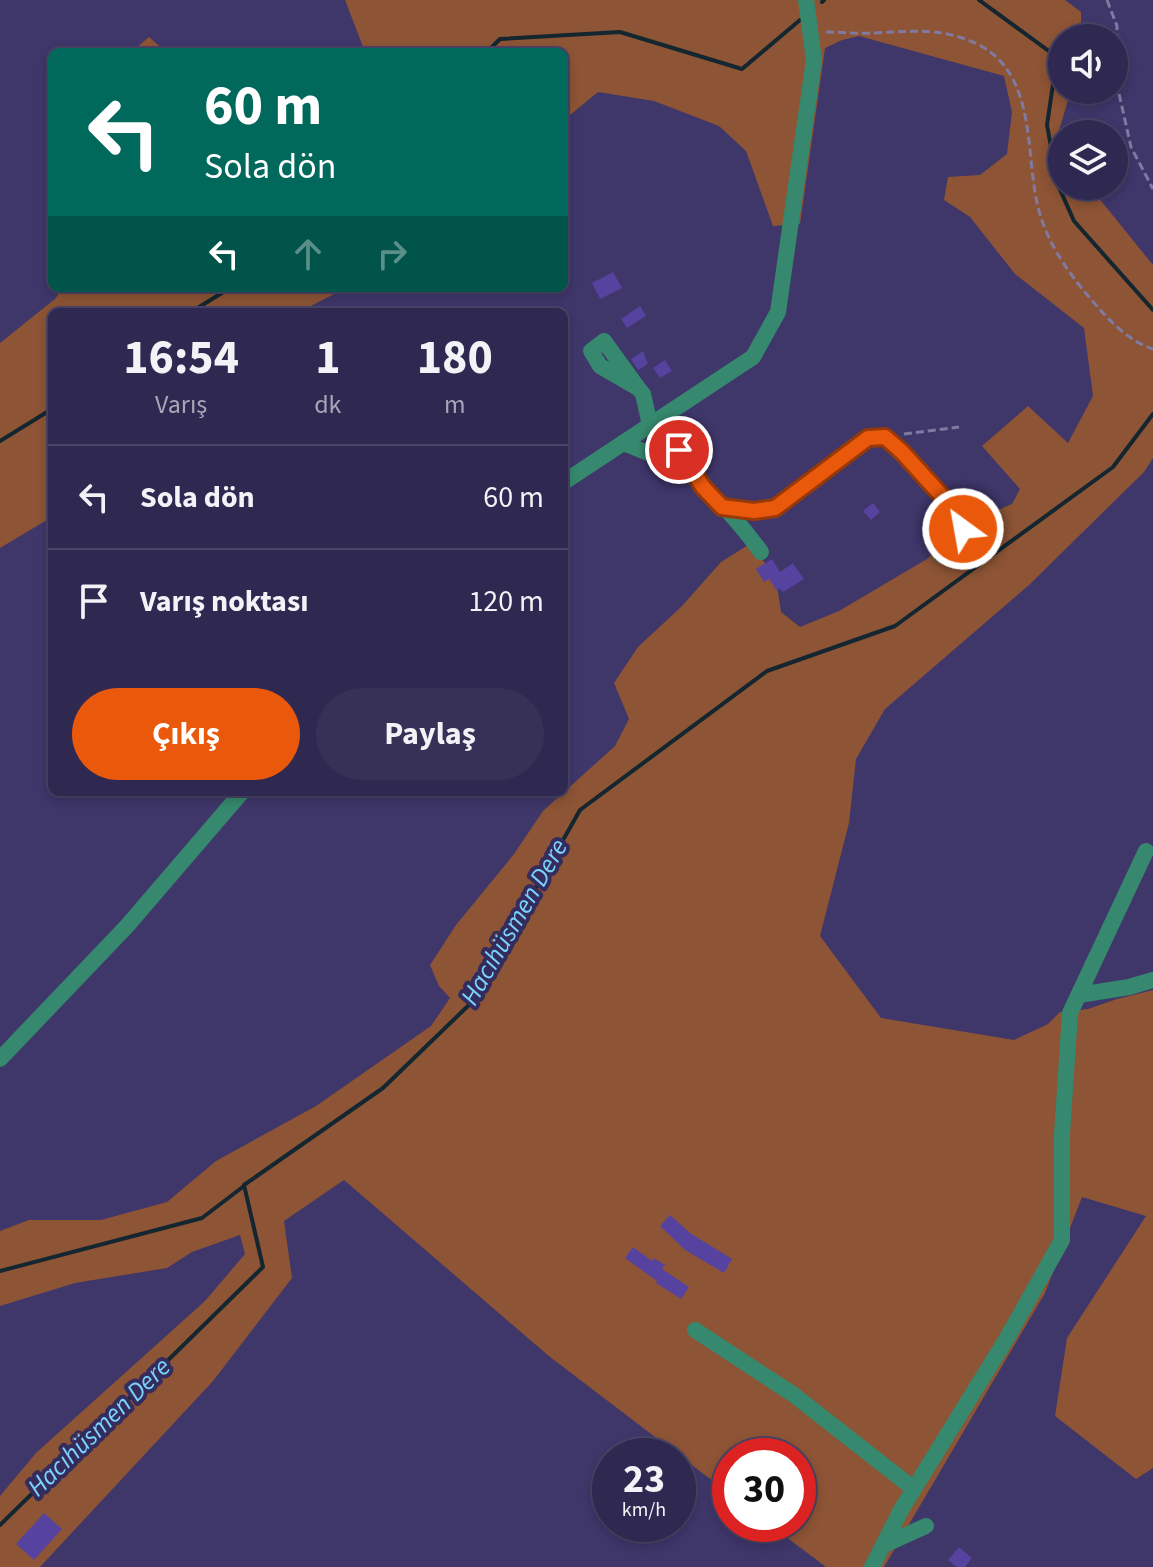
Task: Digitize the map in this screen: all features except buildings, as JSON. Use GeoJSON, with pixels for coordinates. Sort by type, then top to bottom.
{"type":"FeatureCollection","features":[{"type":"Feature","properties":{"kind":"street"},"geometry":{"type":"LineString","coordinates":[[568,479],[753,357],[778,312],[814,60],[806,0]]}},
{"type":"Feature","properties":{"kind":"street"},"geometry":{"type":"LineString","coordinates":[[638,388],[643,394],[650,425],[669,463]]}},
{"type":"Feature","properties":{"kind":"street"},"geometry":{"type":"LineString","coordinates":[[650,425],[667,431],[703,487]]}},
{"type":"Feature","properties":{"kind":"street"},"geometry":{"type":"LineString","coordinates":[[722,507],[754,511],[775,508],[868,438],[885,437],[961,517],[963,529],[941,555]]}},
{"type":"Feature","properties":{"kind":"street"},"geometry":{"type":"LineString","coordinates":[[623,443],[681,468],[746,531],[761,552]]}},
{"type":"Feature","properties":{"kind":"street"},"geometry":{"type":"LineString","coordinates":[[0,1059],[127,926],[239,796]]}},
{"type":"Feature","properties":{"kind":"street"},"geometry":{"type":"LineString","coordinates":[[872,1567],[914,1489],[1007,1338],[1062,1240],[1062,1134],[1070,1013],[1146,851]]}},
{"type":"Feature","properties":{"kind":"street"},"geometry":{"type":"LineString","coordinates":[[1079,995],[1153,980]]}},
{"type":"Feature","properties":{"kind":"street"},"geometry":{"type":"LineString","coordinates":[[695,1330],[794,1395],[914,1489]]}},
{"type":"Feature","properties":{"kind":"street"},"geometry":{"type":"LineString","coordinates":[[884,1545],[926,1526]]}},
{"type":"Feature","properties":{"kind":"path"},"geometry":{"type":"LineString","coordinates":[[1107,0],[1117,26],[1118,89],[1131,147],[1153,189]]}},
{"type":"Feature","properties":{"kind":"path"},"geometry":{"type":"LineString","coordinates":[[810,31],[870,33],[922,30],[949,33],[982,47],[998,59],[1015,83],[1024,109],[1038,208],[1054,249],[1076,283],[1103,313],[1131,339],[1153,349]]}},
{"type":"Feature","properties":{"kind":"path"},"geometry":{"type":"LineString","coordinates":[[885,437],[959,427]]}},
{"type":"Feature","properties":{"kind":"shaded area"},"geometry":{"type":"Polygon","coordinates":[[[345,0],[1065,0],[1081,12],[1081,24],[1048,24],[1048,104],[1067,104],[1062,120],[1048,120],[1048,200],[1100,200],[1153,265],[1153,458],[1144,472],[1029,585],[885,709],[856,759],[849,823],[820,936],[881,1018],[1014,1040],[1048,1024],[1060,1012],[1088,1009],[1153,990],[1153,1468],[1136,1479],[1055,1416],[1067,1338],[1146,1216],[1082,1197],[1045,1293],[884,1567],[826,1567],[793,1542],[816,1542],[816,1438],[712,1438],[712,1480],[696,1468],[696,1438],[656,1438],[550,1357],[344,1180],[284,1221],[292,1278],[213,1381],[40,1567],[0,1567],[0,1496],[36,1453],[205,1301],[245,1254],[240,1235],[192,1252],[167,1268],[75,1283],[0,1306],[0,1231],[29,1220],[101,1220],[167,1202],[216,1161],[316,1106],[431,1026],[450,998],[439,986],[430,965],[456,925],[514,854],[543,811],[560,796],[568,796],[568,788],[615,746],[629,719],[614,683],[638,647],[682,606],[721,562],[748,545],[768,566],[778,592],[781,612],[800,627],[839,611],[927,559],[960,526],[1012,504],[1020,489],[982,446],[1028,406],[1068,443],[1093,396],[1084,328],[1015,274],[970,217],[944,200],[948,177],[980,175],[1007,154],[1012,112],[1004,76],[859,36],[825,48],[800,224],[773,226],[746,151],[719,126],[654,101],[598,92],[568,117],[568,48],[363,48],[345,0]]]}},
{"type":"Feature","properties":{"kind":"shaded area"},"geometry":{"type":"Polygon","coordinates":[[[149,37],[161,48],[136,48],[149,37]]]}},
{"type":"Feature","properties":{"kind":"shaded area"},"geometry":{"type":"Polygon","coordinates":[[[60,292],[338,292],[307,308],[48,308],[48,519],[0,548],[0,343],[60,292]]]}},
{"type":"Feature","properties":{"kind":"waterway"},"geometry":{"type":"LineString","coordinates":[[979,0],[1057,57],[1047,125],[1058,185],[1074,221],[1153,310]]}},
{"type":"Feature","properties":{"kind":"waterway"},"geometry":{"type":"LineString","coordinates":[[491,48],[500,39],[620,32],[742,69],[800,20]]}},
{"type":"Feature","properties":{"kind":"waterway"},"geometry":{"type":"LineString","coordinates":[[198,308],[224,292]]}},
{"type":"Feature","properties":{"kind":"waterway"},"geometry":{"type":"LineString","coordinates":[[0,441],[48,411]]}},
{"type":"Feature","properties":{"kind":"waterway","name":"Hacıhüsmen Dere"},"geometry":{"type":"LineString","coordinates":[[0,1525],[263,1267],[244,1185],[383,1088],[471,1003],[580,810],[767,671],[895,626],[1113,467],[1153,414]]}},
{"type":"Feature","properties":{"kind":"waterway"},"geometry":{"type":"LineString","coordinates":[[0,1271],[202,1218],[244,1186]]}},
{"type":"Feature","properties":{"kind":"route"},"geometry":{"type":"LineString","coordinates":[[679,450],[703,487],[722,507],[754,511],[775,508],[868,438],[885,437],[961,517],[963,529]]}}]}
